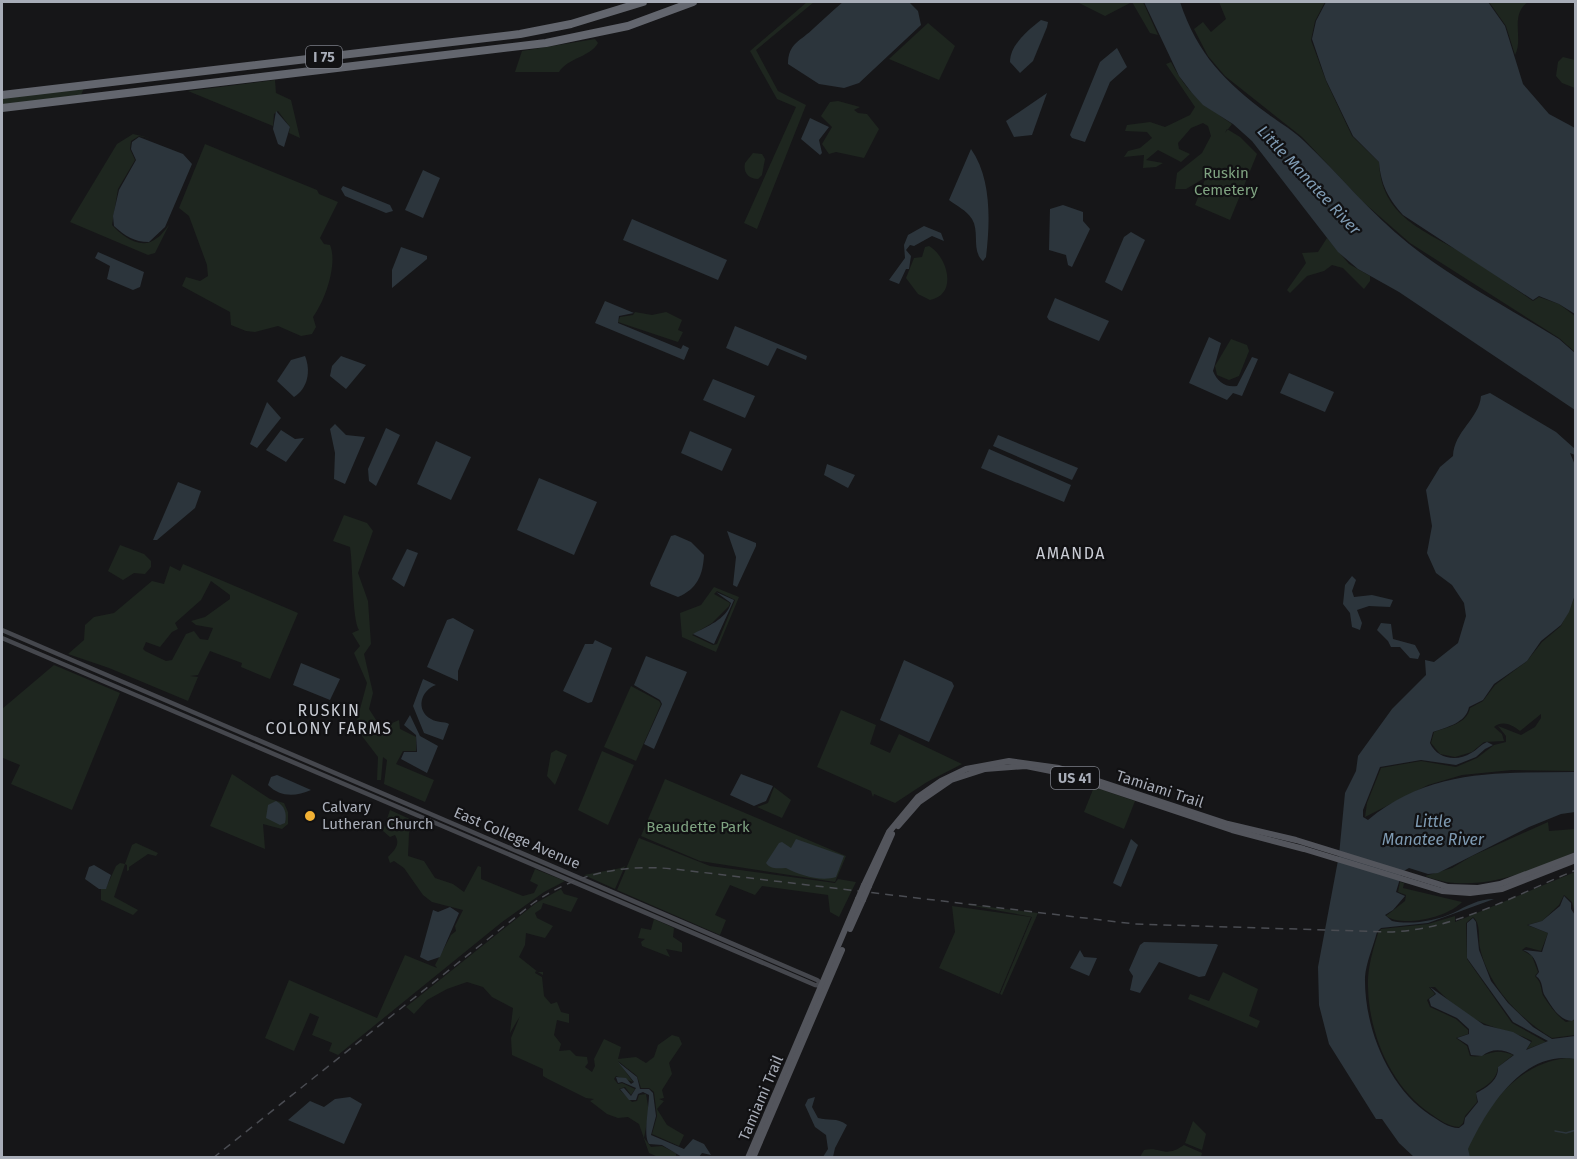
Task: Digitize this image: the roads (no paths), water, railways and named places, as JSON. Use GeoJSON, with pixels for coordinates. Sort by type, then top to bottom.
{"type":"FeatureCollection","features":[{"type":"Feature","properties":{"kind":"highway","name":"I 75"},"geometry":{"type":"LineString","coordinates":[[2,95],[520,33],[582,21],[643,2]]}},
{"type":"Feature","properties":{"kind":"highway","name":"I 75"},"geometry":{"type":"LineString","coordinates":[[2,108],[538,44],[594,34],[650,18],[693,2]]}},
{"type":"Feature","properties":{"kind":"highway"},"geometry":{"type":"LineString","coordinates":[[650,18],[681,13]]}},
{"type":"Feature","properties":{"kind":"main road","name":"East College Avenue"},"geometry":{"type":"LineString","coordinates":[[2,630],[496,845],[817,980],[825,987]]}},
{"type":"Feature","properties":{"kind":"main road","name":"East College Avenue"},"geometry":{"type":"LineString","coordinates":[[2,638],[466,836],[519,852],[659,915]]}},
{"type":"Feature","properties":{"kind":"main road","name":"Tamiami Trail"},"geometry":{"type":"LineString","coordinates":[[748,1158],[825,987],[889,832],[918,797],[957,773],[1000,762],[1025,762],[1051,766],[1228,824],[1296,840],[1407,879],[1448,887],[1489,886],[1510,881],[1575,857]]}},
{"type":"Feature","properties":{"kind":"main road"},"geometry":{"type":"LineString","coordinates":[[466,836],[496,845]]}},
{"type":"Feature","properties":{"kind":"main road","name":"Tamiami Trail"},"geometry":{"type":"LineString","coordinates":[[753,1158],[809,1022]]}},
{"type":"Feature","properties":{"kind":"water"},"geometry":{"type":"Polygon","coordinates":[[[843,2],[909,2],[918,11],[921,25],[859,83],[844,88],[819,84],[788,64],[790,51],[796,43],[843,2]]]}},
{"type":"Feature","properties":{"kind":"water","name":"Little Manatee River"},"geometry":{"type":"Polygon","coordinates":[[[1144,2],[1180,2],[1195,37],[1214,66],[1252,102],[1300,137],[1395,232],[1444,270],[1559,339],[1575,353],[1575,410],[1399,292],[1358,269],[1338,252],[1252,141],[1233,124],[1203,105],[1192,93],[1179,76],[1144,2]]]}},
{"type":"Feature","properties":{"kind":"water"},"geometry":{"type":"Polygon","coordinates":[[[1326,2],[1488,2],[1505,26],[1523,84],[1549,114],[1575,128],[1575,314],[1539,296],[1533,300],[1403,215],[1398,209],[1389,197],[1381,178],[1379,162],[1353,136],[1326,80],[1312,39],[1316,21],[1326,2]]]}},
{"type":"Feature","properties":{"kind":"water"},"geometry":{"type":"Polygon","coordinates":[[[1041,20],[1048,22],[1047,27],[1033,61],[1020,73],[1010,62],[1013,50],[1025,33],[1041,20]]]}},
{"type":"Feature","properties":{"kind":"water"},"geometry":{"type":"Polygon","coordinates":[[[1117,48],[1127,67],[1110,82],[1085,142],[1072,138],[1070,135],[1100,62],[1117,48]]]}},
{"type":"Feature","properties":{"kind":"water"},"geometry":{"type":"Polygon","coordinates":[[[1047,93],[1032,135],[1014,137],[1006,121],[1047,93]]]}},
{"type":"Feature","properties":{"kind":"water"},"geometry":{"type":"Polygon","coordinates":[[[276,111],[290,127],[284,147],[278,144],[273,129],[276,111]]]}},
{"type":"Feature","properties":{"kind":"water"},"geometry":{"type":"Polygon","coordinates":[[[810,118],[829,127],[819,140],[822,153],[820,155],[801,139],[810,118]]]}},
{"type":"Feature","properties":{"kind":"water"},"geometry":{"type":"Polygon","coordinates":[[[139,137],[183,154],[192,164],[165,227],[149,242],[134,240],[122,233],[114,226],[113,216],[119,190],[136,160],[131,149],[132,142],[139,137]]]}},
{"type":"Feature","properties":{"kind":"water"},"geometry":{"type":"Polygon","coordinates":[[[971,149],[983,174],[988,201],[986,257],[983,261],[977,252],[972,219],[949,200],[971,149]]]}},
{"type":"Feature","properties":{"kind":"water"},"geometry":{"type":"Polygon","coordinates":[[[423,170],[440,178],[423,218],[405,210],[423,170]]]}},
{"type":"Feature","properties":{"kind":"water"},"geometry":{"type":"Polygon","coordinates":[[[343,186],[390,205],[393,211],[386,213],[345,196],[341,189],[343,186]]]}},
{"type":"Feature","properties":{"kind":"water"},"geometry":{"type":"Polygon","coordinates":[[[1063,205],[1083,212],[1083,221],[1090,229],[1072,267],[1068,265],[1066,255],[1049,250],[1050,209],[1063,205]]]}},
{"type":"Feature","properties":{"kind":"water"},"geometry":{"type":"Polygon","coordinates":[[[632,219],[727,260],[718,280],[623,240],[632,219]]]}},
{"type":"Feature","properties":{"kind":"water"},"geometry":{"type":"Polygon","coordinates":[[[924,226],[941,233],[944,241],[932,236],[914,246],[910,245],[906,250],[911,256],[909,269],[906,269],[899,284],[889,280],[905,258],[904,245],[908,235],[924,226]]]}},
{"type":"Feature","properties":{"kind":"water"},"geometry":{"type":"Polygon","coordinates":[[[1131,232],[1145,240],[1122,291],[1105,282],[1124,237],[1131,232]]]}},
{"type":"Feature","properties":{"kind":"water"},"geometry":{"type":"Polygon","coordinates":[[[401,247],[427,256],[427,259],[392,288],[392,270],[401,247]]]}},
{"type":"Feature","properties":{"kind":"water"},"geometry":{"type":"Polygon","coordinates":[[[98,252],[144,272],[140,287],[133,290],[107,279],[110,266],[95,258],[98,252]]]}},
{"type":"Feature","properties":{"kind":"water"},"geometry":{"type":"Polygon","coordinates":[[[1055,298],[1109,321],[1099,341],[1049,320],[1047,317],[1055,298]]]}},
{"type":"Feature","properties":{"kind":"water"},"geometry":{"type":"Polygon","coordinates":[[[605,301],[634,313],[619,316],[618,323],[681,349],[683,345],[689,348],[684,360],[595,323],[605,301]]]}},
{"type":"Feature","properties":{"kind":"water"},"geometry":{"type":"Polygon","coordinates":[[[735,326],[807,356],[806,360],[777,348],[768,366],[726,348],[735,326]]]}},
{"type":"Feature","properties":{"kind":"water"},"geometry":{"type":"Polygon","coordinates":[[[1209,337],[1221,343],[1213,371],[1219,381],[1225,385],[1237,386],[1252,357],[1258,359],[1242,396],[1233,393],[1227,400],[1189,383],[1209,337]]]}},
{"type":"Feature","properties":{"kind":"water"},"geometry":{"type":"Polygon","coordinates":[[[305,356],[308,367],[307,379],[302,389],[294,397],[277,381],[291,360],[305,356]]]}},
{"type":"Feature","properties":{"kind":"water"},"geometry":{"type":"Polygon","coordinates":[[[341,356],[366,365],[346,389],[330,376],[332,366],[341,356]]]}},
{"type":"Feature","properties":{"kind":"water"},"geometry":{"type":"Polygon","coordinates":[[[1289,373],[1334,392],[1325,412],[1280,393],[1289,373]]]}},
{"type":"Feature","properties":{"kind":"water"},"geometry":{"type":"Polygon","coordinates":[[[713,379],[755,396],[745,418],[703,400],[713,379]]]}},
{"type":"Feature","properties":{"kind":"water"},"geometry":{"type":"Polygon","coordinates":[[[1490,393],[1556,432],[1575,449],[1575,455],[1570,453],[1575,465],[1576,592],[1569,612],[1561,625],[1541,641],[1527,661],[1494,684],[1483,700],[1469,707],[1460,721],[1433,732],[1430,743],[1437,753],[1454,758],[1466,756],[1487,742],[1493,745],[1476,757],[1456,765],[1421,760],[1380,767],[1363,810],[1363,817],[1368,820],[1392,803],[1441,782],[1493,774],[1520,773],[1575,772],[1575,812],[1561,814],[1529,827],[1438,873],[1428,874],[1409,868],[1402,872],[1396,892],[1405,896],[1393,910],[1385,915],[1392,921],[1407,923],[1431,920],[1446,916],[1468,905],[1494,899],[1428,923],[1381,928],[1377,932],[1367,966],[1366,996],[1369,1016],[1381,1054],[1402,1089],[1430,1115],[1459,1128],[1478,1102],[1476,1093],[1491,1083],[1498,1072],[1498,1067],[1514,1055],[1498,1050],[1482,1056],[1471,1055],[1468,1045],[1457,1038],[1469,1034],[1469,1029],[1457,1018],[1431,1006],[1429,999],[1436,994],[1430,987],[1484,1025],[1513,1032],[1531,1042],[1526,1050],[1548,1041],[1513,1022],[1467,958],[1467,923],[1473,918],[1476,922],[1479,950],[1491,981],[1508,1003],[1533,1027],[1552,1039],[1575,1036],[1575,1059],[1556,1059],[1539,1064],[1523,1073],[1509,1086],[1496,1101],[1476,1133],[1468,1149],[1470,1157],[1414,1157],[1399,1143],[1382,1119],[1376,1119],[1329,1044],[1319,1005],[1318,967],[1339,855],[1345,793],[1356,771],[1358,756],[1392,709],[1426,675],[1425,660],[1434,662],[1458,643],[1466,616],[1464,603],[1452,585],[1436,573],[1427,553],[1432,526],[1426,490],[1440,467],[1453,456],[1454,447],[1476,412],[1481,396],[1490,393]]]}},
{"type":"Feature","properties":{"kind":"water"},"geometry":{"type":"Polygon","coordinates":[[[267,402],[281,418],[257,448],[250,444],[267,402]]]}},
{"type":"Feature","properties":{"kind":"water"},"geometry":{"type":"Polygon","coordinates":[[[335,424],[346,435],[365,437],[345,484],[334,479],[335,453],[330,429],[335,424]]]}},
{"type":"Feature","properties":{"kind":"water"},"geometry":{"type":"Polygon","coordinates":[[[386,428],[400,435],[376,486],[369,481],[368,469],[386,428]]]}},
{"type":"Feature","properties":{"kind":"water"},"geometry":{"type":"Polygon","coordinates":[[[281,430],[295,439],[304,438],[286,462],[266,450],[281,430]]]}},
{"type":"Feature","properties":{"kind":"water"},"geometry":{"type":"Polygon","coordinates":[[[690,431],[732,449],[722,471],[681,453],[690,431]]]}},
{"type":"Feature","properties":{"kind":"water"},"geometry":{"type":"Polygon","coordinates":[[[998,435],[1078,468],[1072,480],[993,446],[998,435]]]}},
{"type":"Feature","properties":{"kind":"water"},"geometry":{"type":"Polygon","coordinates":[[[436,441],[471,457],[451,500],[417,484],[436,441]]]}},
{"type":"Feature","properties":{"kind":"water"},"geometry":{"type":"Polygon","coordinates":[[[989,449],[1071,485],[1064,502],[981,468],[989,449]]]}},
{"type":"Feature","properties":{"kind":"water"},"geometry":{"type":"Polygon","coordinates":[[[827,464],[855,475],[848,488],[824,475],[827,464]]]}},
{"type":"Feature","properties":{"kind":"water"},"geometry":{"type":"Polygon","coordinates":[[[539,478],[597,502],[574,555],[517,530],[539,478]]]}},
{"type":"Feature","properties":{"kind":"water"},"geometry":{"type":"Polygon","coordinates":[[[178,482],[201,491],[195,508],[157,540],[153,540],[178,482]]]}},
{"type":"Feature","properties":{"kind":"water"},"geometry":{"type":"Polygon","coordinates":[[[727,531],[756,543],[737,587],[733,585],[736,557],[727,531]]]}},
{"type":"Feature","properties":{"kind":"water"},"geometry":{"type":"Polygon","coordinates":[[[675,535],[691,542],[704,555],[698,580],[690,590],[678,597],[651,586],[650,583],[671,536],[675,535]]]}},
{"type":"Feature","properties":{"kind":"water"},"geometry":{"type":"Polygon","coordinates":[[[407,549],[418,553],[404,587],[392,579],[407,549]]]}},
{"type":"Feature","properties":{"kind":"water"},"geometry":{"type":"Polygon","coordinates":[[[1352,576],[1356,580],[1352,591],[1354,597],[1372,595],[1393,600],[1390,607],[1369,606],[1357,610],[1362,623],[1360,630],[1352,627],[1350,613],[1343,604],[1345,585],[1352,576]]]}},
{"type":"Feature","properties":{"kind":"water"},"geometry":{"type":"Polygon","coordinates":[[[716,592],[734,600],[714,644],[693,634],[715,622],[729,609],[731,603],[716,592]]]}},
{"type":"Feature","properties":{"kind":"water"},"geometry":{"type":"Polygon","coordinates":[[[453,618],[474,630],[458,671],[458,681],[427,667],[447,620],[453,618]]]}},
{"type":"Feature","properties":{"kind":"water"},"geometry":{"type":"Polygon","coordinates":[[[1381,623],[1391,624],[1393,639],[1415,645],[1420,654],[1418,659],[1410,658],[1400,647],[1391,647],[1377,630],[1381,623]]]}},
{"type":"Feature","properties":{"kind":"water"},"geometry":{"type":"Polygon","coordinates":[[[595,640],[612,648],[592,702],[588,703],[563,691],[585,644],[593,644],[595,640]]]}},
{"type":"Feature","properties":{"kind":"water"},"geometry":{"type":"Polygon","coordinates":[[[646,656],[687,672],[654,749],[644,744],[662,704],[660,700],[634,685],[646,656]]]}},
{"type":"Feature","properties":{"kind":"water"},"geometry":{"type":"Polygon","coordinates":[[[904,660],[952,682],[954,686],[929,742],[880,720],[904,660]]]}},
{"type":"Feature","properties":{"kind":"water"},"geometry":{"type":"Polygon","coordinates":[[[301,663],[340,679],[330,700],[293,685],[301,663]]]}},
{"type":"Feature","properties":{"kind":"water"},"geometry":{"type":"Polygon","coordinates":[[[423,679],[436,685],[424,696],[423,711],[433,720],[449,724],[443,740],[424,733],[413,706],[423,679]]]}},
{"type":"Feature","properties":{"kind":"water"},"geometry":{"type":"Polygon","coordinates":[[[410,715],[420,736],[438,746],[427,773],[401,759],[404,752],[417,752],[416,735],[404,725],[410,715]]]}},
{"type":"Feature","properties":{"kind":"water"},"geometry":{"type":"Polygon","coordinates":[[[741,774],[773,786],[766,801],[754,806],[730,795],[741,774]]]}},
{"type":"Feature","properties":{"kind":"water"},"geometry":{"type":"Polygon","coordinates":[[[277,775],[311,790],[294,795],[278,792],[268,785],[271,777],[277,775]]]}},
{"type":"Feature","properties":{"kind":"water"},"geometry":{"type":"Polygon","coordinates":[[[276,801],[285,813],[285,823],[280,825],[266,818],[268,805],[276,801]]]}},
{"type":"Feature","properties":{"kind":"water"},"geometry":{"type":"Polygon","coordinates":[[[796,839],[844,856],[836,877],[824,879],[810,877],[786,868],[772,868],[766,863],[779,843],[782,842],[791,848],[796,839]]]}},
{"type":"Feature","properties":{"kind":"water"},"geometry":{"type":"Polygon","coordinates":[[[1131,839],[1138,845],[1121,887],[1113,883],[1131,839]]]}},
{"type":"Feature","properties":{"kind":"water"},"geometry":{"type":"Polygon","coordinates":[[[94,865],[111,875],[106,889],[99,889],[85,879],[89,867],[94,865]]]}},
{"type":"Feature","properties":{"kind":"water"},"geometry":{"type":"Polygon","coordinates":[[[1564,896],[1571,903],[1571,909],[1575,915],[1576,1018],[1572,1021],[1560,1016],[1550,1004],[1536,976],[1539,972],[1535,961],[1529,953],[1523,950],[1542,952],[1548,933],[1528,925],[1542,921],[1560,906],[1564,896]]]}},
{"type":"Feature","properties":{"kind":"water"},"geometry":{"type":"Polygon","coordinates":[[[450,907],[459,913],[440,957],[428,961],[420,957],[433,910],[438,912],[450,907]]]}},
{"type":"Feature","properties":{"kind":"water"},"geometry":{"type":"Polygon","coordinates":[[[1144,942],[1218,945],[1205,976],[1199,977],[1159,962],[1140,993],[1130,990],[1133,976],[1129,970],[1140,945],[1144,942]]]}},
{"type":"Feature","properties":{"kind":"water"},"geometry":{"type":"Polygon","coordinates":[[[1080,950],[1084,957],[1097,958],[1089,976],[1070,968],[1080,950]]]}},
{"type":"Feature","properties":{"kind":"water"},"geometry":{"type":"Polygon","coordinates":[[[618,1062],[637,1077],[640,1089],[649,1089],[653,1093],[656,1116],[651,1135],[684,1149],[693,1139],[704,1144],[711,1155],[702,1153],[699,1157],[682,1157],[662,1145],[649,1144],[646,1128],[649,1095],[643,1092],[638,1094],[636,1100],[629,1100],[620,1089],[624,1088],[631,1096],[636,1088],[622,1082],[618,1083],[616,1077],[626,1078],[631,1084],[634,1082],[618,1062]]]}},
{"type":"Feature","properties":{"kind":"water"},"geometry":{"type":"Polygon","coordinates":[[[350,1097],[362,1104],[344,1144],[288,1120],[310,1101],[324,1107],[335,1099],[350,1097]]]}},
{"type":"Feature","properties":{"kind":"water"},"geometry":{"type":"Polygon","coordinates":[[[815,1097],[812,1107],[818,1118],[836,1120],[847,1125],[833,1157],[823,1157],[828,1149],[826,1135],[815,1127],[805,1105],[808,1099],[815,1097]]]}},
{"type":"Feature","properties":{"kind":"waterway"},"geometry":{"type":"LineString","coordinates":[[1555,1131],[1566,1133],[1576,1130]]}},
{"type":"Feature","properties":{"kind":"railway"},"geometry":{"type":"LineString","coordinates":[[213,1158],[532,904],[565,885],[600,873],[636,868],[674,869],[1135,924],[1390,932],[1414,930],[1462,918],[1576,870]]}},
{"type":"Feature","properties":{"kind":"place","name":"Calvary Lutheran Church"},"geometry":{"type":"Point","coordinates":[310,816]}},
{"type":"Feature","properties":{"kind":"district","name":"AMANDA"},"geometry":{"type":"Point","coordinates":[1071,553]}},
{"type":"Feature","properties":{"kind":"district","name":"RUSKIN COLONY FARMS"},"geometry":{"type":"Point","coordinates":[329,719]}},
{"type":"Feature","properties":{"kind":"park label","name":"Ruskin Cemetery"},"geometry":{"type":"Point","coordinates":[1226,182]}},
{"type":"Feature","properties":{"kind":"park label","name":"Beaudette Park"},"geometry":{"type":"Point","coordinates":[698,827]}}]}
